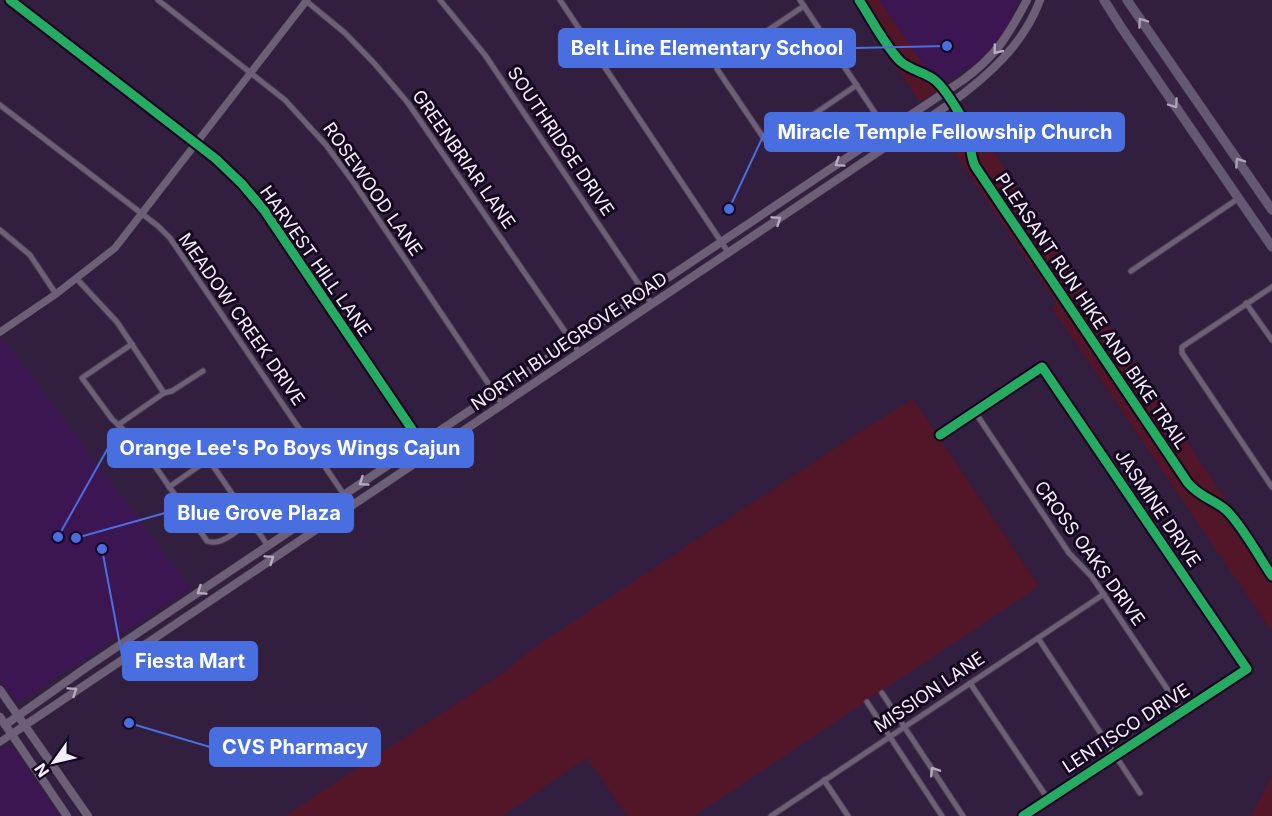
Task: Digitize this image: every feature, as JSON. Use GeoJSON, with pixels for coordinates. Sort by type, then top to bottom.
{"type":"FeatureCollection","features":[{"type":"Feature","properties":{"kind":"main road","name":"NORTH BLUEGROVE ROAD"},"geometry":{"type":"LineString","coordinates":[[2,724],[963,80],[993,55],[1009,34],[1027,0]]}},
{"type":"Feature","properties":{"kind":"main road","name":"NORTH BLUEGROVE ROAD"},"geometry":{"type":"LineString","coordinates":[[12,734],[980,82],[1001,62],[1031,20],[1041,0]]}},
{"type":"Feature","properties":{"kind":"main road"},"geometry":{"type":"LineString","coordinates":[[1104,0],[1272,247]]}},
{"type":"Feature","properties":{"kind":"main road"},"geometry":{"type":"LineString","coordinates":[[1127,0],[1272,210]]}},
{"type":"Feature","properties":{"kind":"main road"},"geometry":{"type":"LineString","coordinates":[[1020,13],[1031,20]]}},
{"type":"Feature","properties":{"kind":"main road"},"geometry":{"type":"LineString","coordinates":[[1141,56],[1157,44]]}},
{"type":"Feature","properties":{"kind":"main road"},"geometry":{"type":"LineString","coordinates":[[126,641],[134,651]]}},
{"type":"Feature","properties":{"kind":"main road"},"geometry":{"type":"LineString","coordinates":[[100,659],[106,669]]}},
{"type":"Feature","properties":{"kind":"main road"},"geometry":{"type":"LineString","coordinates":[[0,690],[88,816]]}},
{"type":"Feature","properties":{"kind":"main road"},"geometry":{"type":"LineString","coordinates":[[2,724],[12,734],[67,816]]}},
{"type":"Feature","properties":{"kind":"street","name":"HARVEST HILL LANE"},"geometry":{"type":"LineString","coordinates":[[10,0],[229,171],[264,210],[428,453]]}},
{"type":"Feature","properties":{"kind":"street","name":"ROSEWOOD LANE"},"geometry":{"type":"LineString","coordinates":[[158,0],[285,100],[326,146],[354,183],[502,404]]}},
{"type":"Feature","properties":{"kind":"street"},"geometry":{"type":"LineString","coordinates":[[0,332],[56,294],[115,248],[306,0]]}},
{"type":"Feature","properties":{"kind":"street","name":"GREENBRIAR LANE"},"geometry":{"type":"LineString","coordinates":[[306,0],[345,33],[408,103],[579,352]]}},
{"type":"Feature","properties":{"kind":"street","name":"SOUTHRIDGE DRIVE"},"geometry":{"type":"LineString","coordinates":[[440,0],[485,55],[652,304]]}},
{"type":"Feature","properties":{"kind":"street"},"geometry":{"type":"LineString","coordinates":[[561,0],[728,252]]}},
{"type":"Feature","properties":{"kind":"street"},"geometry":{"type":"LineString","coordinates":[[800,0],[887,131]]}},
{"type":"Feature","properties":{"kind":"street"},"geometry":{"type":"LineString","coordinates":[[804,6],[719,63],[717,69],[765,140],[773,142],[857,85]]}},
{"type":"Feature","properties":{"kind":"street","name":"MEADOW CREEK DRIVE"},"geometry":{"type":"LineString","coordinates":[[0,105],[158,226],[170,238],[351,505]]}},
{"type":"Feature","properties":{"kind":"street"},"geometry":{"type":"LineString","coordinates":[[1131,271],[1239,198]]}},
{"type":"Feature","properties":{"kind":"street"},"geometry":{"type":"LineString","coordinates":[[0,230],[30,255],[56,294]]}},
{"type":"Feature","properties":{"kind":"street"},"geometry":{"type":"LineString","coordinates":[[76,278],[117,322],[164,393]]}},
{"type":"Feature","properties":{"kind":"street"},"geometry":{"type":"LineString","coordinates":[[1272,286],[1182,347],[1185,359],[1272,487]]}},
{"type":"Feature","properties":{"kind":"street"},"geometry":{"type":"LineString","coordinates":[[1246,303],[1272,340]]}},
{"type":"Feature","properties":{"kind":"street"},"geometry":{"type":"LineString","coordinates":[[132,344],[82,378],[118,425],[141,446],[204,537],[211,543],[220,542],[250,521]]}},
{"type":"Feature","properties":{"kind":"street","name":"JASMINE DRIVE"},"geometry":{"type":"LineString","coordinates":[[975,412],[1042,367],[1247,669]]}},
{"type":"Feature","properties":{"kind":"street"},"geometry":{"type":"LineString","coordinates":[[118,425],[164,393],[172,391],[203,371]]}},
{"type":"Feature","properties":{"kind":"street"},"geometry":{"type":"LineString","coordinates":[[940,435],[975,412]]}},
{"type":"Feature","properties":{"kind":"street","name":"CROSS OAKS DRIVE"},"geometry":{"type":"LineString","coordinates":[[975,412],[1069,553],[1092,577],[1182,711]]}},
{"type":"Feature","properties":{"kind":"street"},"geometry":{"type":"LineString","coordinates":[[170,487],[245,434]]}},
{"type":"Feature","properties":{"kind":"street"},"geometry":{"type":"LineString","coordinates":[[209,460],[268,546]]}},
{"type":"Feature","properties":{"kind":"street","name":"MISSION LANE"},"geometry":{"type":"LineString","coordinates":[[771,816],[1104,594]]}},
{"type":"Feature","properties":{"kind":"street"},"geometry":{"type":"LineString","coordinates":[[1038,638],[1140,793]]}},
{"type":"Feature","properties":{"kind":"street","name":"LENTISCO DRIVE"},"geometry":{"type":"LineString","coordinates":[[1023,816],[1247,669]]}},
{"type":"Feature","properties":{"kind":"street"},"geometry":{"type":"LineString","coordinates":[[970,682],[1048,800]]}},
{"type":"Feature","properties":{"kind":"street"},"geometry":{"type":"LineString","coordinates":[[882,693],[963,816]]}},
{"type":"Feature","properties":{"kind":"street"},"geometry":{"type":"LineString","coordinates":[[867,702],[942,816]]}},
{"type":"Feature","properties":{"kind":"street","name":"NORTH BLUEGROVE ROAD"},"geometry":{"type":"LineString","coordinates":[[0,742],[12,734]]}},
{"type":"Feature","properties":{"kind":"street"},"geometry":{"type":"LineString","coordinates":[[824,780],[848,816]]}},
{"type":"Feature","properties":{"kind":"shaded area"},"geometry":{"type":"Polygon","coordinates":[[[851,0],[879,0],[929,73],[934,70],[945,85],[920,102],[851,0]]]}},
{"type":"Feature","properties":{"kind":"shaded area"},"geometry":{"type":"Polygon","coordinates":[[[865,0],[1019,0],[1003,35],[977,61],[928,94],[865,0]]]}},
{"type":"Feature","properties":{"kind":"shaded area"},"geometry":{"type":"Polygon","coordinates":[[[960,102],[1272,569],[1272,632],[1052,308],[1057,304],[932,120],[960,102]]]}},
{"type":"Feature","properties":{"kind":"shaded area"},"geometry":{"type":"Polygon","coordinates":[[[3,339],[190,588],[18,702],[0,678],[0,341],[3,339]]]}},
{"type":"Feature","properties":{"kind":"shaded area"},"geometry":{"type":"Polygon","coordinates":[[[913,399],[1039,586],[694,816],[627,816],[587,758],[502,816],[285,816],[506,671],[528,652],[913,399]]]}},
{"type":"Feature","properties":{"kind":"shaded area"},"geometry":{"type":"Polygon","coordinates":[[[10,744],[60,816],[0,816],[0,751],[10,744]]]}},
{"type":"Feature","properties":{"kind":"shaded area"},"geometry":{"type":"Polygon","coordinates":[[[1272,775],[1272,816],[1251,816],[1272,775]]]}},
{"type":"Feature","properties":{"kind":"cycle path"},"geometry":{"type":"LineString","coordinates":[[10,0],[216,159],[242,184],[264,210],[428,453]]}},
{"type":"Feature","properties":{"kind":"cycle path","name":"PLEASANT RUN HIKE AND BIKE TRAIL"},"geometry":{"type":"LineString","coordinates":[[859,0],[883,40],[900,61],[932,78],[948,95],[967,128],[975,166],[1188,483],[1232,516],[1272,576]]}},
{"type":"Feature","properties":{"kind":"cycle path"},"geometry":{"type":"LineString","coordinates":[[940,435],[1042,367],[1247,669],[1023,816]]}},
{"type":"Feature","properties":{"kind":"place","name":"Belt Line Elementary School"},"geometry":{"type":"Point","coordinates":[947,46]}},
{"type":"Feature","properties":{"kind":"place","name":"Miracle Temple Fellowship Church"},"geometry":{"type":"Point","coordinates":[729,209]}},
{"type":"Feature","properties":{"kind":"place","name":"Orange Lee's Po Boys Wings Cajun"},"geometry":{"type":"Point","coordinates":[58,537]}},
{"type":"Feature","properties":{"kind":"place","name":"Blue Grove Plaza"},"geometry":{"type":"Point","coordinates":[76,538]}},
{"type":"Feature","properties":{"kind":"place","name":"Fiesta Mart"},"geometry":{"type":"Point","coordinates":[102,549]}},
{"type":"Feature","properties":{"kind":"place","name":"CVS Pharmacy"},"geometry":{"type":"Point","coordinates":[129,723]}}]}
